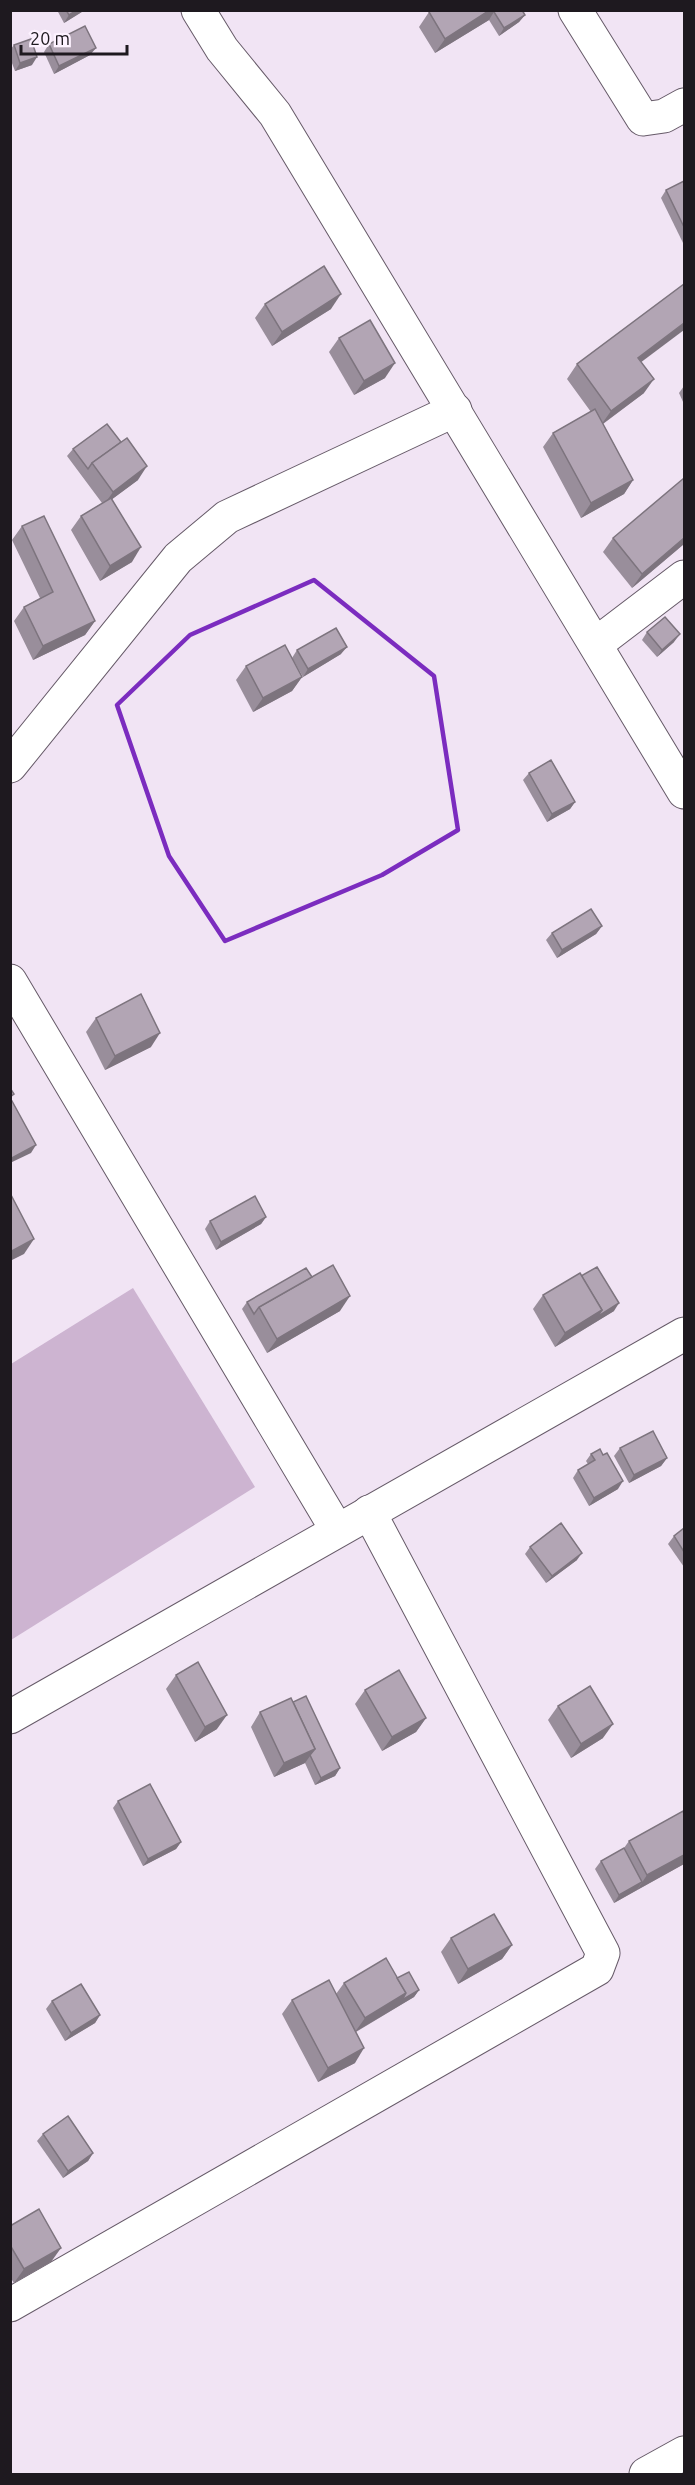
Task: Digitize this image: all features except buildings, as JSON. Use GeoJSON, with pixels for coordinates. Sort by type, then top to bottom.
{"type":"FeatureCollection","features":[{"type":"Feature","properties":{"kind":"street"},"geometry":{"type":"LineString","coordinates":[[198,10],[222,49],[275,114],[684,792]]}},
{"type":"Feature","properties":{"kind":"street"},"geometry":{"type":"LineString","coordinates":[[575,10],[643,119],[664,116],[684,105]]}},
{"type":"Feature","properties":{"kind":"street"},"geometry":{"type":"LineString","coordinates":[[10,766],[178,558],[227,517],[455,410]]}},
{"type":"Feature","properties":{"kind":"street"},"geometry":{"type":"LineString","coordinates":[[596,644],[684,577]]}},
{"type":"Feature","properties":{"kind":"street"},"geometry":{"type":"LineString","coordinates":[[10,981],[337,1530]]}},
{"type":"Feature","properties":{"kind":"street"},"geometry":{"type":"LineString","coordinates":[[10,1717],[684,1334]]}},
{"type":"Feature","properties":{"kind":"street"},"geometry":{"type":"LineString","coordinates":[[10,2305],[597,1969],[603,1953],[369,1512]]}},
{"type":"Feature","properties":{"kind":"street"},"geometry":{"type":"LineString","coordinates":[[646,2475],[684,2453]]}},
{"type":"Feature","properties":{"kind":"highlighted area"},"geometry":{"type":"Polygon","coordinates":[[[314,580],[434,676],[458,830],[382,875],[225,941],[169,856],[117,705],[190,635],[314,580]]]}},
{"type":"Feature","properties":{"kind":"shaded area"},"geometry":{"type":"Polygon","coordinates":[[[133,1288],[255,1487],[11,1640],[11,1364],[133,1288]]]}}]}
